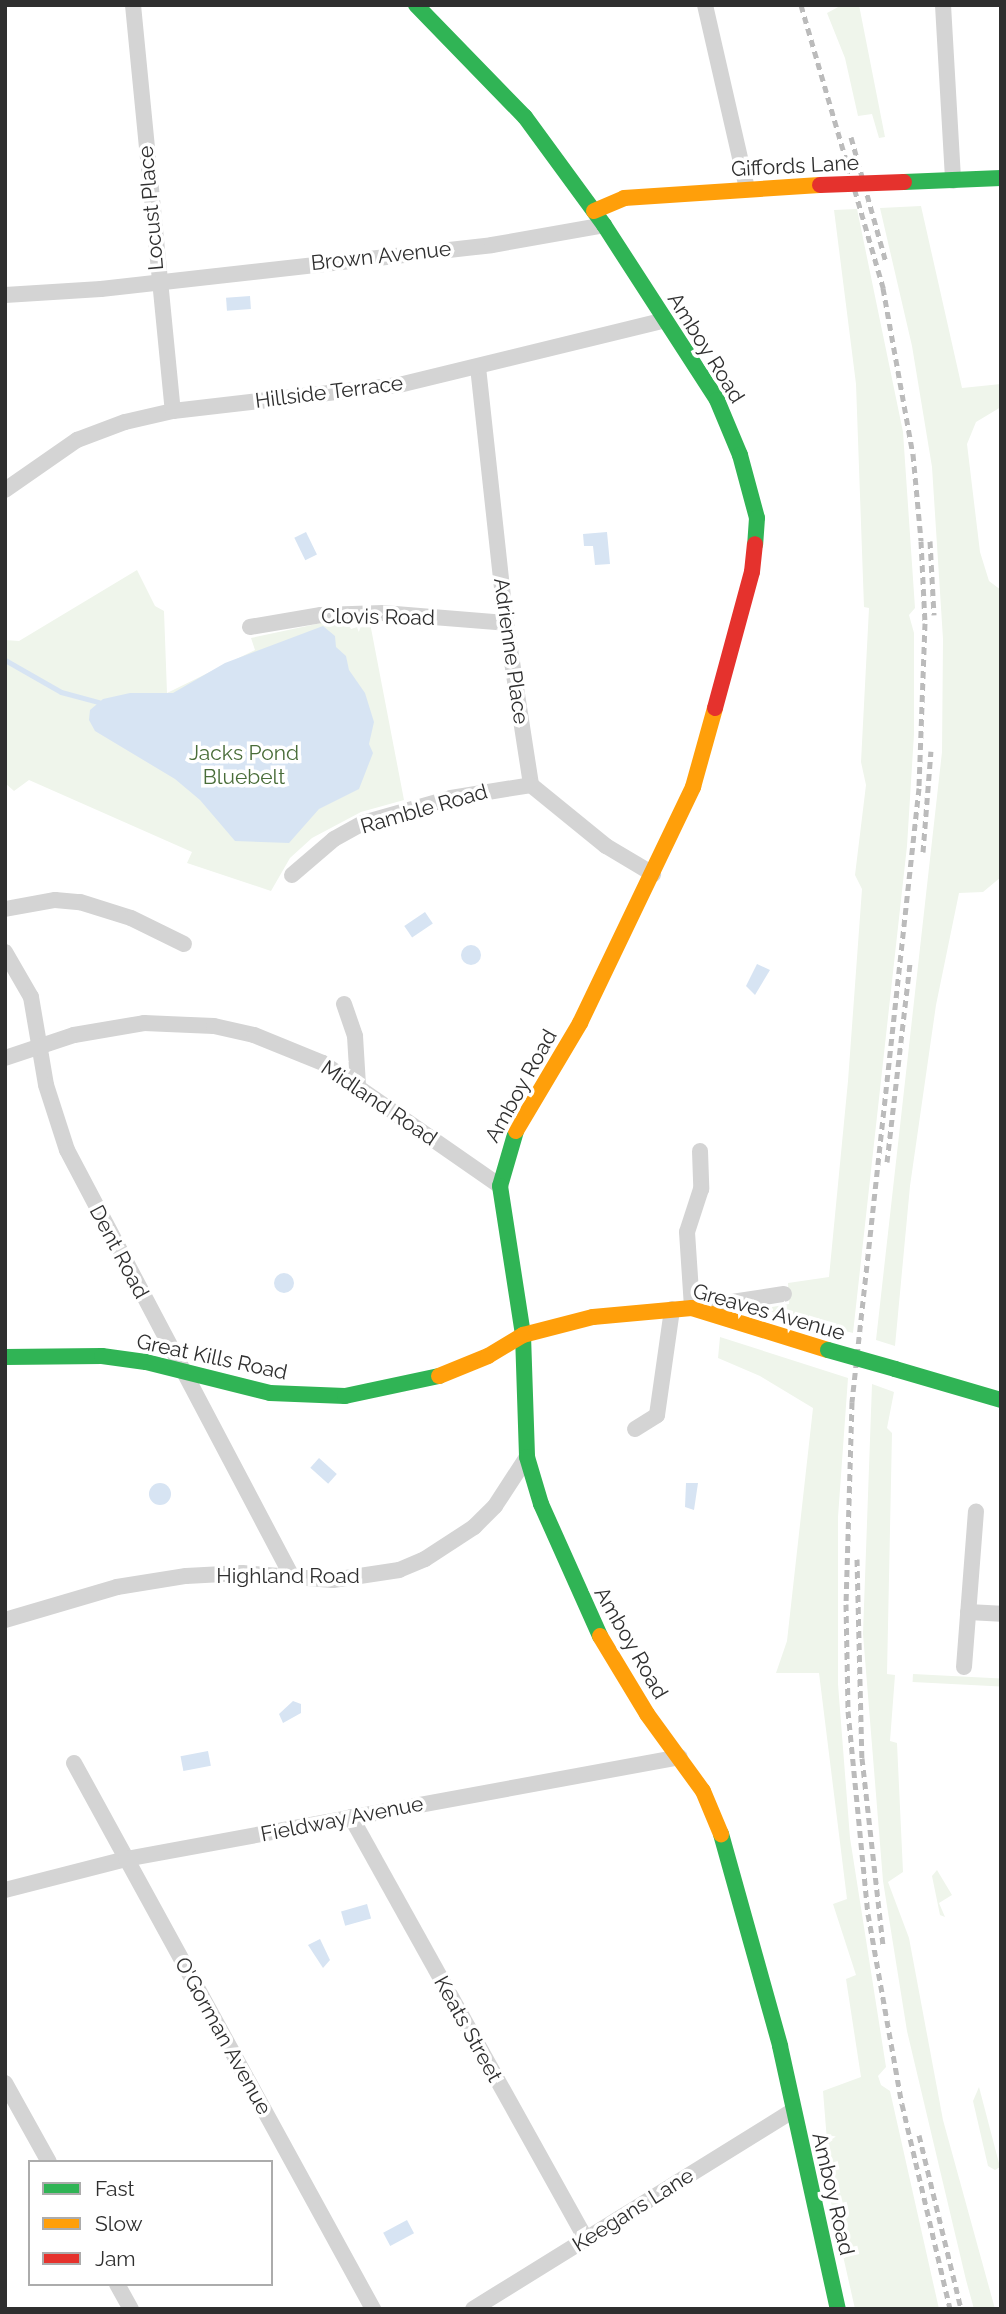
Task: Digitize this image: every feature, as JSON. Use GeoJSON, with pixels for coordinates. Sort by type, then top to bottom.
{"type":"FeatureCollection","features":[{"type":"Feature","properties":{"kind":"main road","name":"Amboy Road"},"geometry":{"type":"LineString","coordinates":[[416,5],[525,117],[604,225],[721,409],[740,455],[758,535],[749,584],[693,787],[580,1023],[512,1138],[500,1186],[523,1335],[527,1457],[564,1563],[590,1619],[641,1704],[680,1756],[721,1833],[766,1989],[838,2309]]}},
{"type":"Feature","properties":{"kind":"main road","name":"Giffords Lane"},"geometry":{"type":"LineString","coordinates":[[594,211],[624,198],[747,189],[1001,178]]}},
{"type":"Feature","properties":{"kind":"main road","name":"Greaves Avenue"},"geometry":{"type":"LineString","coordinates":[[523,1335],[593,1317],[692,1308],[1001,1400]]}},
{"type":"Feature","properties":{"kind":"main road","name":"Great Kills Road"},"geometry":{"type":"LineString","coordinates":[[5,1357],[102,1356],[186,1371],[271,1394],[345,1396],[388,1391],[452,1372],[523,1335]]}},
{"type":"Feature","properties":{"kind":"street","name":"Locust Place"},"geometry":{"type":"LineString","coordinates":[[133,5],[157,279],[173,411]]}},
{"type":"Feature","properties":{"kind":"street"},"geometry":{"type":"LineString","coordinates":[[705,5],[747,189]]}},
{"type":"Feature","properties":{"kind":"street"},"geometry":{"type":"LineString","coordinates":[[943,5],[953,181]]}},
{"type":"Feature","properties":{"kind":"street","name":"Brown Avenue"},"geometry":{"type":"LineString","coordinates":[[5,295],[89,290],[157,279],[492,244],[604,225]]}},
{"type":"Feature","properties":{"kind":"street","name":"Hillside Terrace"},"geometry":{"type":"LineString","coordinates":[[5,490],[77,440],[125,422],[173,411],[399,385],[665,320]]}},
{"type":"Feature","properties":{"kind":"street","name":"Adrienne Place"},"geometry":{"type":"LineString","coordinates":[[478,367],[506,623],[531,785]]}},
{"type":"Feature","properties":{"kind":"street","name":"Clovis Road"},"geometry":{"type":"LineString","coordinates":[[250,627],[321,615],[383,613],[506,623]]}},
{"type":"Feature","properties":{"kind":"street"},"geometry":{"type":"LineString","coordinates":[[531,785],[567,817],[653,874]]}},
{"type":"Feature","properties":{"kind":"street","name":"Ramble Road"},"geometry":{"type":"LineString","coordinates":[[292,875],[325,845],[363,823],[452,798],[531,785]]}},
{"type":"Feature","properties":{"kind":"street"},"geometry":{"type":"LineString","coordinates":[[5,909],[55,900],[79,902],[106,908],[184,944]]}},
{"type":"Feature","properties":{"kind":"street","name":"Dent Road"},"geometry":{"type":"LineString","coordinates":[[5,952],[31,997],[46,1085],[66,1150],[120,1258],[186,1371],[291,1575]]}},
{"type":"Feature","properties":{"kind":"street"},"geometry":{"type":"LineString","coordinates":[[344,1004],[355,1036],[358,1085]]}},
{"type":"Feature","properties":{"kind":"street","name":"Midland Road"},"geometry":{"type":"LineString","coordinates":[[5,1058],[112,1026],[180,1023],[214,1026],[293,1049],[358,1085],[500,1186]]}},
{"type":"Feature","properties":{"kind":"street"},"geometry":{"type":"LineString","coordinates":[[700,1151],[701,1189],[687,1232],[692,1308],[784,1294]]}},
{"type":"Feature","properties":{"kind":"street"},"geometry":{"type":"LineString","coordinates":[[635,1429],[657,1415],[672,1308]]}},
{"type":"Feature","properties":{"kind":"street","name":"Highland Road"},"geometry":{"type":"LineString","coordinates":[[5,1620],[138,1583],[242,1573],[333,1580],[367,1577],[425,1559],[452,1545],[495,1506],[527,1457]]}},
{"type":"Feature","properties":{"kind":"street"},"geometry":{"type":"LineString","coordinates":[[964,1667],[975,1511]]}},
{"type":"Feature","properties":{"kind":"street"},"geometry":{"type":"LineString","coordinates":[[968,1612],[1001,1614]]}},
{"type":"Feature","properties":{"kind":"street","name":"Fieldway Avenue"},"geometry":{"type":"LineString","coordinates":[[5,1891],[126,1860],[680,1756]]}},
{"type":"Feature","properties":{"kind":"street","name":"O'Gorman Avenue"},"geometry":{"type":"LineString","coordinates":[[74,1763],[373,2309]]}},
{"type":"Feature","properties":{"kind":"street","name":"Keats Street"},"geometry":{"type":"LineString","coordinates":[[351,1817],[586,2240]]}},
{"type":"Feature","properties":{"kind":"street"},"geometry":{"type":"LineString","coordinates":[[5,2083],[48,2160]]}},
{"type":"Feature","properties":{"kind":"street","name":"Keegans Lane"},"geometry":{"type":"LineString","coordinates":[[473,2309],[792,2111]]}},
{"type":"Feature","properties":{"kind":"street"},"geometry":{"type":"LineString","coordinates":[[118,2286],[131,2309]]}},
{"type":"Feature","properties":{"kind":"green space"},"geometry":{"type":"Polygon","coordinates":[[[842,5],[859,5],[885,137],[879,138],[872,114],[858,116],[845,58],[827,13],[842,5]]]}},
{"type":"Feature","properties":{"kind":"green space"},"geometry":{"type":"Polygon","coordinates":[[[921,206],[962,388],[1001,384],[1001,407],[976,422],[967,444],[980,552],[989,581],[1001,590],[1001,877],[983,892],[959,893],[936,1005],[910,1186],[895,1346],[876,1340],[942,752],[943,639],[932,467],[912,346],[880,208],[921,206]]]}},
{"type":"Feature","properties":{"kind":"green space"},"geometry":{"type":"Polygon","coordinates":[[[857,209],[903,432],[915,608],[909,615],[914,633],[914,734],[907,846],[853,1333],[760,1309],[789,1304],[788,1283],[829,1277],[848,1081],[862,889],[855,875],[866,785],[861,762],[869,608],[864,607],[856,384],[834,210],[857,209]]]}},
{"type":"Feature","properties":{"kind":"green space","name":"Jacks Pond Bluebelt"},"geometry":{"type":"Polygon","coordinates":[[[137,570],[155,606],[164,611],[167,693],[255,650],[251,638],[326,622],[346,620],[351,629],[370,623],[404,800],[361,812],[312,838],[290,858],[271,891],[187,863],[192,852],[29,780],[14,791],[5,783],[5,640],[19,641],[137,570]]]}},
{"type":"Feature","properties":{"kind":"green space"},"geometry":{"type":"Polygon","coordinates":[[[720,1337],[848,1378],[838,1517],[838,1684],[850,1838],[886,2067],[878,2076],[881,2085],[890,2091],[939,2309],[855,2309],[821,2158],[827,2141],[823,2091],[861,2077],[846,1979],[856,1975],[833,1904],[847,1899],[819,1673],[776,1673],[787,1641],[813,1408],[760,1376],[718,1358],[720,1337]]]}},
{"type":"Feature","properties":{"kind":"green space"},"geometry":{"type":"Polygon","coordinates":[[[872,1384],[894,1392],[887,1428],[892,1433],[887,1674],[895,1675],[890,1741],[897,1743],[903,1872],[888,1882],[909,1938],[943,2120],[995,2309],[974,2309],[966,2280],[907,2031],[883,1881],[863,1634],[872,1384]]]}},
{"type":"Feature","properties":{"kind":"green space"},"geometry":{"type":"Polygon","coordinates":[[[913,1674],[1001,1679],[1000,1687],[913,1682],[913,1674]]]}},
{"type":"Feature","properties":{"kind":"green space"},"geometry":{"type":"Polygon","coordinates":[[[937,1870],[952,1895],[939,1903],[945,1917],[940,1915],[932,1876],[937,1870]]]}},
{"type":"Feature","properties":{"kind":"green space"},"geometry":{"type":"Polygon","coordinates":[[[979,2087],[1000,2167],[995,2170],[988,2166],[973,2101],[979,2087]]]}},
{"type":"Feature","properties":{"kind":"water"},"geometry":{"type":"Polygon","coordinates":[[[250,296],[251,309],[227,311],[226,298],[250,296]]]}},
{"type":"Feature","properties":{"kind":"water"},"geometry":{"type":"Polygon","coordinates":[[[306,532],[317,554],[305,560],[294,538],[306,532]]]}},
{"type":"Feature","properties":{"kind":"water"},"geometry":{"type":"Polygon","coordinates":[[[607,532],[610,564],[595,565],[593,546],[584,546],[583,534],[607,532]]]}},
{"type":"Feature","properties":{"kind":"water"},"geometry":{"type":"Polygon","coordinates":[[[323,626],[335,636],[336,647],[346,656],[349,670],[365,693],[374,722],[369,744],[373,753],[359,789],[319,809],[289,843],[235,841],[200,800],[175,779],[95,731],[89,720],[90,710],[103,699],[130,693],[173,693],[225,663],[323,626]]]}},
{"type":"Feature","properties":{"kind":"water"},"geometry":{"type":"Polygon","coordinates":[[[425,912],[433,924],[412,938],[404,926],[425,912]]]}},
{"type":"Feature","properties":{"kind":"water"},"geometry":{"type":"Polygon","coordinates":[[[471,945],[478,948],[481,955],[478,962],[471,965],[464,962],[461,955],[464,948],[471,945]]]}},
{"type":"Feature","properties":{"kind":"water"},"geometry":{"type":"Polygon","coordinates":[[[757,964],[770,970],[755,995],[746,986],[757,964]]]}},
{"type":"Feature","properties":{"kind":"water"},"geometry":{"type":"Polygon","coordinates":[[[284,1273],[291,1276],[294,1283],[291,1290],[284,1293],[277,1290],[274,1283],[277,1276],[284,1273]]]}},
{"type":"Feature","properties":{"kind":"water"},"geometry":{"type":"Polygon","coordinates":[[[319,1458],[337,1474],[328,1484],[310,1468],[319,1458]]]}},
{"type":"Feature","properties":{"kind":"water"},"geometry":{"type":"Polygon","coordinates":[[[160,1483],[168,1486],[171,1494],[168,1502],[160,1505],[152,1502],[149,1494],[152,1486],[160,1483]]]}},
{"type":"Feature","properties":{"kind":"water"},"geometry":{"type":"Polygon","coordinates":[[[686,1483],[698,1483],[694,1510],[685,1507],[686,1483]]]}},
{"type":"Feature","properties":{"kind":"water"},"geometry":{"type":"Polygon","coordinates":[[[293,1701],[301,1704],[301,1713],[283,1723],[279,1714],[293,1701]]]}},
{"type":"Feature","properties":{"kind":"water"},"geometry":{"type":"Polygon","coordinates":[[[208,1751],[211,1766],[183,1771],[181,1756],[208,1751]]]}},
{"type":"Feature","properties":{"kind":"water"},"geometry":{"type":"Polygon","coordinates":[[[367,1904],[371,1918],[345,1926],[341,1911],[367,1904]]]}},
{"type":"Feature","properties":{"kind":"water"},"geometry":{"type":"Polygon","coordinates":[[[320,1939],[330,1960],[323,1968],[308,1945],[320,1939]]]}},
{"type":"Feature","properties":{"kind":"water"},"geometry":{"type":"Polygon","coordinates":[[[407,2220],[414,2233],[390,2246],[383,2233],[407,2220]]]}},
{"type":"Feature","properties":{"kind":"waterway"},"geometry":{"type":"LineString","coordinates":[[5,660],[61,692],[99,702]]}},
{"type":"Feature","properties":{"kind":"railway"},"geometry":{"type":"LineString","coordinates":[[801,5],[883,288],[913,454],[921,541],[925,623],[919,788],[852,1402],[846,1604],[848,1711],[868,1914],[902,2104],[950,2309]]}},
{"type":"Feature","properties":{"kind":"railway"},"geometry":{"type":"LineString","coordinates":[[851,137],[886,262]]}},
{"type":"Feature","properties":{"kind":"railway"},"geometry":{"type":"LineString","coordinates":[[930,541],[934,615]]}},
{"type":"Feature","properties":{"kind":"railway"},"geometry":{"type":"LineString","coordinates":[[923,852],[931,751]]}},
{"type":"Feature","properties":{"kind":"railway"},"geometry":{"type":"LineString","coordinates":[[887,1162],[910,963]]}},
{"type":"Feature","properties":{"kind":"railway"},"geometry":{"type":"LineString","coordinates":[[857,1559],[862,1758],[883,1946]]}},
{"type":"Feature","properties":{"kind":"railway"},"geometry":{"type":"LineString","coordinates":[[919,2135],[961,2309]]}},
{"type":"Feature","properties":{"kind":"traffic: fast"},"geometry":{"type":"LineString","coordinates":[[416,5],[525,117],[604,225],[717,400],[740,455],[757,518],[755,544]]}},
{"type":"Feature","properties":{"kind":"traffic: fast"},"geometry":{"type":"LineString","coordinates":[[904,182],[1001,178]]}},
{"type":"Feature","properties":{"kind":"traffic: fast"},"geometry":{"type":"LineString","coordinates":[[516,1131],[500,1186],[523,1335],[527,1457],[541,1504],[600,1636]]}},
{"type":"Feature","properties":{"kind":"traffic: fast"},"geometry":{"type":"LineString","coordinates":[[828,1350],[895,1369]]}},
{"type":"Feature","properties":{"kind":"traffic: fast"},"geometry":{"type":"LineString","coordinates":[[5,1357],[102,1356],[146,1362],[270,1393],[345,1396],[439,1376]]}},
{"type":"Feature","properties":{"kind":"traffic: fast"},"geometry":{"type":"LineString","coordinates":[[895,1369],[1001,1400]]}},
{"type":"Feature","properties":{"kind":"traffic: fast"},"geometry":{"type":"LineString","coordinates":[[721,1834],[780,2046],[838,2309]]}},
{"type":"Feature","properties":{"kind":"traffic: slow"},"geometry":{"type":"LineString","coordinates":[[594,211],[624,198],[820,185]]}},
{"type":"Feature","properties":{"kind":"traffic: slow"},"geometry":{"type":"LineString","coordinates":[[516,1131],[580,1023],[693,787],[715,708]]}},
{"type":"Feature","properties":{"kind":"traffic: slow"},"geometry":{"type":"LineString","coordinates":[[439,1376],[488,1356],[523,1335],[593,1317],[692,1308],[828,1350]]}},
{"type":"Feature","properties":{"kind":"traffic: slow"},"geometry":{"type":"LineString","coordinates":[[600,1636],[647,1714],[703,1791],[721,1834]]}},
{"type":"Feature","properties":{"kind":"traffic: jam"},"geometry":{"type":"LineString","coordinates":[[820,185],[904,182]]}},
{"type":"Feature","properties":{"kind":"traffic: jam"},"geometry":{"type":"LineString","coordinates":[[715,708],[752,572],[755,544]]}}]}
